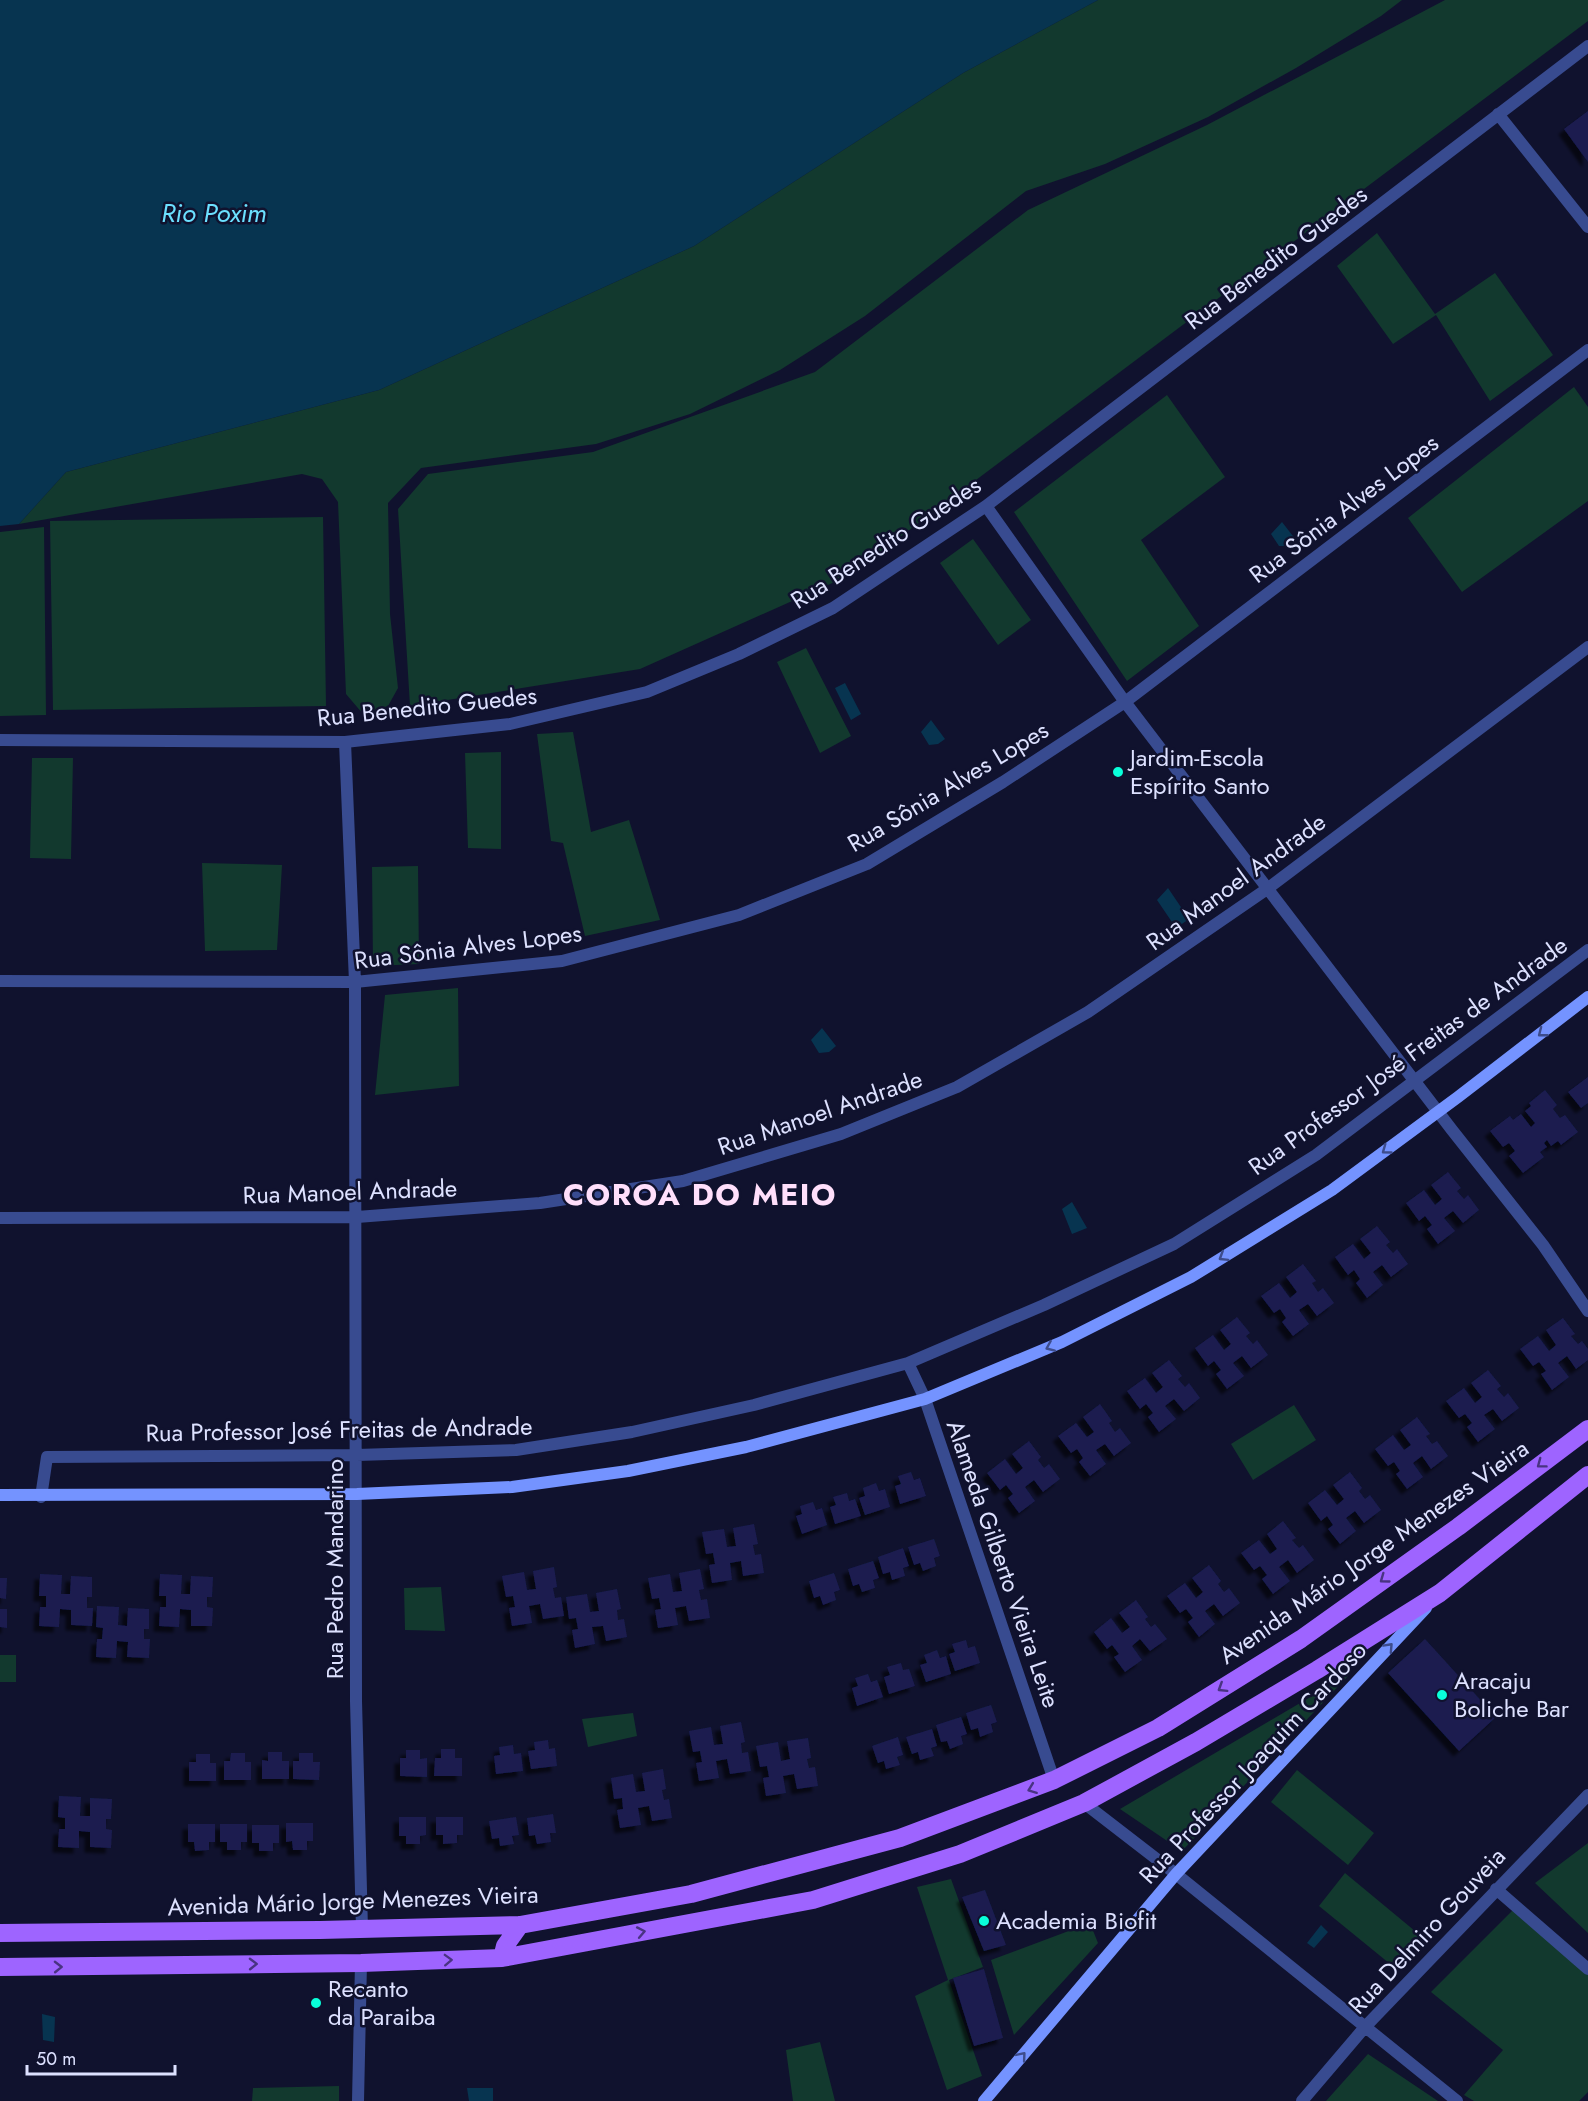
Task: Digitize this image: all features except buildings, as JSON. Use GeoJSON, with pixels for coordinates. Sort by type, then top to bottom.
{"type":"FeatureCollection","features":[{"type":"Feature","properties":{"kind":"main road","name":"Avenida Mário Jorge Menezes Vieira"},"geometry":{"type":"LineString","coordinates":[[0,1933],[520,1925],[691,1894],[900,1838],[1054,1780],[1158,1728],[1300,1639],[1458,1527],[1588,1429]]}},
{"type":"Feature","properties":{"kind":"main road"},"geometry":{"type":"LineString","coordinates":[[0,1967],[361,1963],[502,1958],[813,1900],[960,1854],[1084,1803],[1206,1736],[1440,1593],[1588,1475]]}},
{"type":"Feature","properties":{"kind":"main road"},"geometry":{"type":"LineString","coordinates":[[502,1958],[505,1946],[520,1925]]}},
{"type":"Feature","properties":{"kind":"street","name":"Rua Benedito Guedes"},"geometry":{"type":"LineString","coordinates":[[0,740],[345,742],[510,724],[648,692],[739,654],[833,608],[986,506],[1588,46]]}},
{"type":"Feature","properties":{"kind":"street"},"geometry":{"type":"LineString","coordinates":[[1498,114],[1588,227]]}},
{"type":"Feature","properties":{"kind":"street","name":"Rua Sônia Alves Lopes"},"geometry":{"type":"LineString","coordinates":[[0,981],[355,982],[562,962],[739,915],[867,864],[1003,782],[1125,702],[1588,350]]}},
{"type":"Feature","properties":{"kind":"street"},"geometry":{"type":"LineString","coordinates":[[986,506],[1125,702],[1438,1112],[1543,1245],[1588,1311]]}},
{"type":"Feature","properties":{"kind":"street","name":"Rua Manoel Andrade"},"geometry":{"type":"LineString","coordinates":[[0,1218],[357,1217],[540,1203],[683,1181],[841,1134],[957,1087],[1078,1018],[1267,889],[1588,647]]}},
{"type":"Feature","properties":{"kind":"street","name":"Rua Pedro Mandarino"},"geometry":{"type":"LineString","coordinates":[[345,742],[355,982],[357,1765],[362,1929]]}},
{"type":"Feature","properties":{"kind":"street","name":"Rua Professor José Freitas de Andrade"},"geometry":{"type":"LineString","coordinates":[[41,1497],[47,1457],[357,1455],[516,1450],[633,1432],[754,1405],[908,1363],[1044,1305],[1174,1244],[1316,1155],[1588,950]]}},
{"type":"Feature","properties":{"kind":"street"},"geometry":{"type":"LineString","coordinates":[[0,1495],[41,1497],[357,1494],[512,1487],[628,1471],[746,1447],[925,1400],[1062,1342],[1191,1277],[1332,1190],[1588,998]]}},
{"type":"Feature","properties":{"kind":"street","name":"Alameda Gilberto Vieira Leite"},"geometry":{"type":"LineString","coordinates":[[908,1363],[925,1400],[1054,1780]]}},
{"type":"Feature","properties":{"kind":"street","name":"Rua Professor Joaquim Cardoso"},"geometry":{"type":"LineString","coordinates":[[984,2101],[1176,1874],[1440,1593]]}},
{"type":"Feature","properties":{"kind":"street","name":"Rua Delmiro Gouveia"},"geometry":{"type":"LineString","coordinates":[[1302,2101],[1365,2027],[1588,1795]]}},
{"type":"Feature","properties":{"kind":"street"},"geometry":{"type":"LineString","coordinates":[[1084,1803],[1176,1874],[1456,2101]]}},
{"type":"Feature","properties":{"kind":"street"},"geometry":{"type":"LineString","coordinates":[[1496,1890],[1588,1969]]}},
{"type":"Feature","properties":{"kind":"street"},"geometry":{"type":"LineString","coordinates":[[358,2101],[361,1963]]}},
{"type":"Feature","properties":{"kind":"green space"},"geometry":{"type":"Polygon","coordinates":[[[1098,0],[1402,0],[1381,16],[1296,68],[1208,117],[1105,164],[1026,191],[865,316],[780,370],[690,414],[596,444],[421,468],[388,503],[390,614],[398,688],[388,706],[363,714],[346,694],[338,502],[322,479],[302,474],[19,524],[66,472],[379,390],[694,246],[963,73],[1098,0]]]}},
{"type":"Feature","properties":{"kind":"green space"},"geometry":{"type":"Polygon","coordinates":[[[1445,0],[1588,0],[1588,21],[848,576],[640,669],[410,706],[398,509],[428,474],[593,452],[815,372],[1028,210],[1207,125],[1445,0]]]}},
{"type":"Feature","properties":{"kind":"green space"},"geometry":{"type":"Polygon","coordinates":[[[1377,233],[1435,314],[1495,273],[1553,355],[1490,401],[1436,315],[1393,344],[1337,266],[1377,233]]]}},
{"type":"Feature","properties":{"kind":"green space"},"geometry":{"type":"Polygon","coordinates":[[[1574,387],[1588,407],[1588,501],[1462,592],[1408,518],[1574,387]]]}},
{"type":"Feature","properties":{"kind":"green space"},"geometry":{"type":"Polygon","coordinates":[[[1167,395],[1225,477],[1141,540],[1199,626],[1127,681],[1014,512],[1167,395]]]}},
{"type":"Feature","properties":{"kind":"green space"},"geometry":{"type":"Polygon","coordinates":[[[323,517],[326,706],[53,710],[50,521],[323,517]]]}},
{"type":"Feature","properties":{"kind":"green space"},"geometry":{"type":"Polygon","coordinates":[[[44,527],[46,715],[0,716],[0,532],[44,527]]]}},
{"type":"Feature","properties":{"kind":"green space"},"geometry":{"type":"Polygon","coordinates":[[[973,539],[1031,620],[998,645],[940,563],[973,539]]]}},
{"type":"Feature","properties":{"kind":"green space"},"geometry":{"type":"Polygon","coordinates":[[[806,648],[851,736],[820,753],[777,662],[806,648]]]}},
{"type":"Feature","properties":{"kind":"green space"},"geometry":{"type":"Polygon","coordinates":[[[573,732],[591,832],[629,820],[660,920],[585,936],[563,843],[551,841],[537,734],[573,732]]]}},
{"type":"Feature","properties":{"kind":"green space"},"geometry":{"type":"Polygon","coordinates":[[[501,752],[501,849],[468,848],[465,753],[501,752]]]}},
{"type":"Feature","properties":{"kind":"green space"},"geometry":{"type":"Polygon","coordinates":[[[32,758],[73,758],[71,859],[30,858],[32,758]]]}},
{"type":"Feature","properties":{"kind":"green space"},"geometry":{"type":"Polygon","coordinates":[[[202,863],[282,865],[277,950],[205,951],[202,863]]]}},
{"type":"Feature","properties":{"kind":"green space"},"geometry":{"type":"Polygon","coordinates":[[[418,866],[419,964],[373,966],[372,867],[418,866]]]}},
{"type":"Feature","properties":{"kind":"green space"},"geometry":{"type":"Polygon","coordinates":[[[458,988],[459,1086],[375,1095],[385,995],[458,988]]]}},
{"type":"Feature","properties":{"kind":"green space"},"geometry":{"type":"Polygon","coordinates":[[[1294,1405],[1316,1440],[1253,1480],[1231,1444],[1294,1405]]]}},
{"type":"Feature","properties":{"kind":"green space"},"geometry":{"type":"Polygon","coordinates":[[[441,1587],[445,1631],[405,1630],[404,1588],[441,1587]]]}},
{"type":"Feature","properties":{"kind":"green space"},"geometry":{"type":"Polygon","coordinates":[[[0,1655],[16,1655],[16,1682],[0,1682],[0,1655]]]}},
{"type":"Feature","properties":{"kind":"green space"},"geometry":{"type":"Polygon","coordinates":[[[1351,1673],[1182,1851],[1120,1809],[1351,1673]]]}},
{"type":"Feature","properties":{"kind":"green space"},"geometry":{"type":"Polygon","coordinates":[[[633,1713],[637,1736],[588,1747],[582,1719],[633,1713]]]}},
{"type":"Feature","properties":{"kind":"green space"},"geometry":{"type":"Polygon","coordinates":[[[1297,1770],[1374,1833],[1348,1865],[1271,1802],[1297,1770]]]}},
{"type":"Feature","properties":{"kind":"green space"},"geometry":{"type":"Polygon","coordinates":[[[1588,1843],[1588,1933],[1535,1883],[1588,1843]]]}},
{"type":"Feature","properties":{"kind":"green space"},"geometry":{"type":"Polygon","coordinates":[[[1345,1873],[1421,1936],[1395,1968],[1319,1906],[1345,1873]]]}},
{"type":"Feature","properties":{"kind":"green space"},"geometry":{"type":"Polygon","coordinates":[[[951,1879],[983,1967],[949,1980],[982,2076],[947,2090],[915,1996],[948,1980],[917,1887],[951,1879]]]}},
{"type":"Feature","properties":{"kind":"green space"},"geometry":{"type":"Polygon","coordinates":[[[1514,1909],[1588,1975],[1588,2092],[1579,2101],[1474,2101],[1464,2095],[1503,2050],[1431,1992],[1514,1909]]]}},
{"type":"Feature","properties":{"kind":"green space"},"geometry":{"type":"Polygon","coordinates":[[[1090,1923],[1098,1943],[1014,2035],[991,1960],[1090,1923]]]}},
{"type":"Feature","properties":{"kind":"green space"},"geometry":{"type":"Polygon","coordinates":[[[820,2042],[835,2101],[793,2101],[786,2050],[820,2042]]]}},
{"type":"Feature","properties":{"kind":"green space"},"geometry":{"type":"Polygon","coordinates":[[[1368,2054],[1438,2101],[1326,2101],[1368,2054]]]}},
{"type":"Feature","properties":{"kind":"green space"},"geometry":{"type":"Polygon","coordinates":[[[339,2086],[339,2101],[252,2101],[253,2088],[339,2086]]]}},
{"type":"Feature","properties":{"kind":"water","name":"Rio Poxim"},"geometry":{"type":"Polygon","coordinates":[[[0,0],[1098,0],[963,73],[694,246],[379,390],[66,472],[19,524],[0,526],[0,0]]]}},
{"type":"Feature","properties":{"kind":"water"},"geometry":{"type":"Polygon","coordinates":[[[1282,522],[1296,540],[1289,546],[1279,546],[1271,534],[1282,522]]]}},
{"type":"Feature","properties":{"kind":"water"},"geometry":{"type":"Polygon","coordinates":[[[845,683],[861,714],[851,720],[835,688],[845,683]]]}},
{"type":"Feature","properties":{"kind":"water"},"geometry":{"type":"Polygon","coordinates":[[[931,720],[945,739],[938,744],[929,745],[921,732],[931,720]]]}},
{"type":"Feature","properties":{"kind":"water"},"geometry":{"type":"Polygon","coordinates":[[[1168,888],[1189,919],[1176,928],[1157,900],[1168,888]]]}},
{"type":"Feature","properties":{"kind":"water"},"geometry":{"type":"Polygon","coordinates":[[[822,1028],[836,1046],[829,1052],[819,1053],[811,1040],[822,1028]]]}},
{"type":"Feature","properties":{"kind":"water"},"geometry":{"type":"Polygon","coordinates":[[[1072,1202],[1087,1228],[1072,1234],[1062,1209],[1072,1202]]]}},
{"type":"Feature","properties":{"kind":"water"},"geometry":{"type":"Polygon","coordinates":[[[1321,1925],[1328,1932],[1314,1948],[1307,1943],[1321,1925]]]}},
{"type":"Feature","properties":{"kind":"water"},"geometry":{"type":"Polygon","coordinates":[[[42,2014],[55,2017],[54,2042],[43,2040],[42,2014]]]}},
{"type":"Feature","properties":{"kind":"water"},"geometry":{"type":"Polygon","coordinates":[[[467,2088],[493,2088],[493,2101],[469,2101],[467,2088]]]}},
{"type":"Feature","properties":{"kind":"place","name":"Jardim-Escola Espírito Santo"},"geometry":{"type":"Point","coordinates":[1118,772]}},
{"type":"Feature","properties":{"kind":"place","name":"Aracaju Boliche Bar"},"geometry":{"type":"Point","coordinates":[1442,1695]}},
{"type":"Feature","properties":{"kind":"place","name":"Academia Biofit"},"geometry":{"type":"Point","coordinates":[984,1921]}},
{"type":"Feature","properties":{"kind":"place","name":"Recanto da Paraiba"},"geometry":{"type":"Point","coordinates":[316,2003]}},
{"type":"Feature","properties":{"kind":"district","name":"COROA DO MEIO"},"geometry":{"type":"Point","coordinates":[700,1195]}}]}
